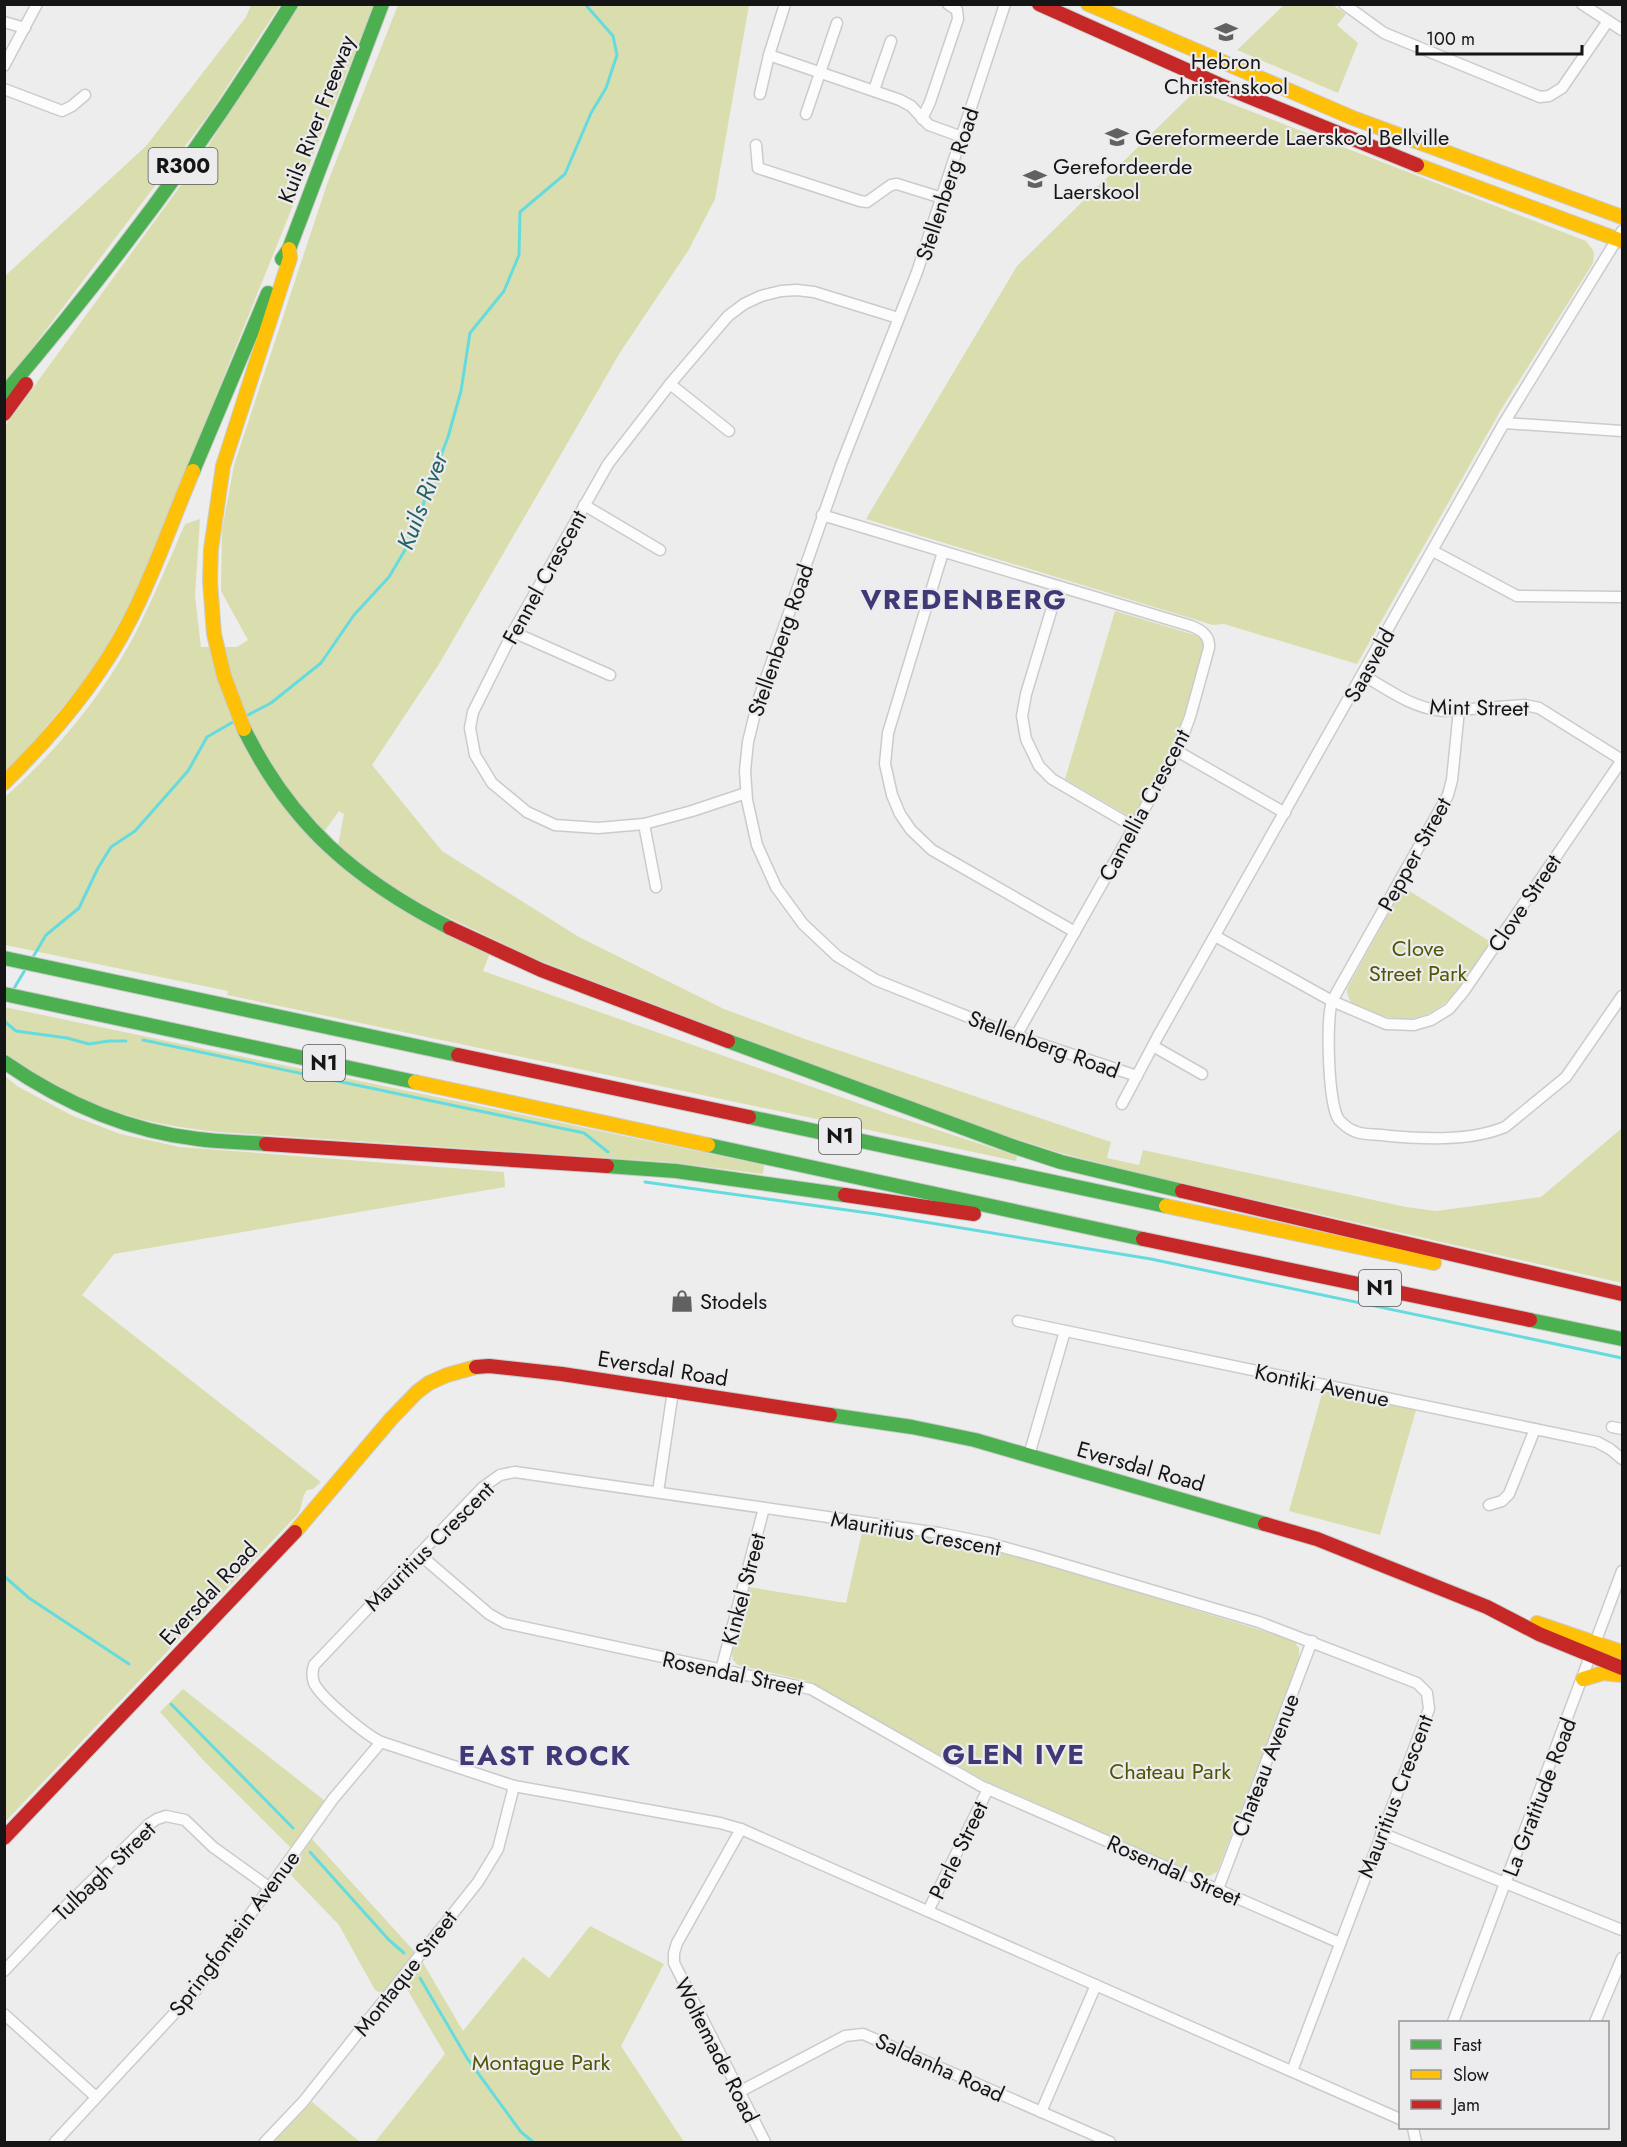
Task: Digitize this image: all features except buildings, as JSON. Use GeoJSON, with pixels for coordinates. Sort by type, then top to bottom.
{"type":"FeatureCollection","features":[{"type":"Feature","properties":{"kind":"main road","name":"R300"},"geometry":{"type":"LineString","coordinates":[[66,321],[222,112],[291,4]]}},
{"type":"Feature","properties":{"kind":"main road","name":"Kuils River Freeway"},"geometry":{"type":"LineString","coordinates":[[289,249],[382,4]]}},
{"type":"Feature","properties":{"kind":"main road"},"geometry":{"type":"LineString","coordinates":[[1039,4],[1220,85],[1436,173],[1621,237]]}},
{"type":"Feature","properties":{"kind":"main road"},"geometry":{"type":"LineString","coordinates":[[1088,4],[1150,33],[1353,117],[1623,217]]}},
{"type":"Feature","properties":{"kind":"main road"},"geometry":{"type":"LineString","coordinates":[[289,249],[290,258],[223,466],[211,547],[210,592],[217,648],[240,723],[275,784],[303,822],[333,852],[368,880],[422,913],[498,951],[613,998],[981,1135],[1104,1173],[1623,1294]]}},
{"type":"Feature","properties":{"kind":"main road"},"geometry":{"type":"LineString","coordinates":[[4,783],[22,767],[52,733],[90,684],[121,637],[148,583],[283,255],[289,249]]}},
{"type":"Feature","properties":{"kind":"main road"},"geometry":{"type":"LineString","coordinates":[[4,394],[66,321]]}},
{"type":"Feature","properties":{"kind":"main road"},"geometry":{"type":"LineString","coordinates":[[4,414],[21,393],[66,321]]}},
{"type":"Feature","properties":{"kind":"main road","name":"N1"},"geometry":{"type":"LineString","coordinates":[[4,958],[1623,1304]]}},
{"type":"Feature","properties":{"kind":"main road","name":"N1"},"geometry":{"type":"LineString","coordinates":[[4,994],[1138,1238],[1623,1338]]}},
{"type":"Feature","properties":{"kind":"main road"},"geometry":{"type":"LineString","coordinates":[[4,1062],[58,1097],[89,1112],[114,1121],[197,1139],[676,1171],[1138,1238]]}},
{"type":"Feature","properties":{"kind":"main road","name":"Eversdal Road"},"geometry":{"type":"LineString","coordinates":[[4,1838],[311,1515],[391,1419],[429,1383],[447,1375],[489,1366],[562,1374],[940,1432],[1029,1455],[1317,1539],[1594,1648],[1623,1652]]}},
{"type":"Feature","properties":{"kind":"main road","name":"Eversdal Road"},"geometry":{"type":"LineString","coordinates":[[1594,1648],[1623,1668]]}},
{"type":"Feature","properties":{"kind":"main road"},"geometry":{"type":"LineString","coordinates":[[1583,1679],[1604,1673],[1623,1675]]}},
{"type":"Feature","properties":{"kind":"street"},"geometry":{"type":"LineString","coordinates":[[4,66],[37,4]]}},
{"type":"Feature","properties":{"kind":"street"},"geometry":{"type":"LineString","coordinates":[[760,94],[785,4]]}},
{"type":"Feature","properties":{"kind":"street"},"geometry":{"type":"LineString","coordinates":[[922,119],[958,19],[957,10],[948,4]]}},
{"type":"Feature","properties":{"kind":"street","name":"Stellenberg Road"},"geometry":{"type":"LineString","coordinates":[[1005,4],[917,272],[822,515],[754,714],[746,757],[746,793],[753,830],[769,873],[793,913],[825,946],[849,965],[876,980],[1016,1036],[1137,1076]]}},
{"type":"Feature","properties":{"kind":"street"},"geometry":{"type":"LineString","coordinates":[[1344,4],[1384,33],[1540,97],[1549,96],[1562,88],[1608,21]]}},
{"type":"Feature","properties":{"kind":"street"},"geometry":{"type":"LineString","coordinates":[[1582,4],[1623,30]]}},
{"type":"Feature","properties":{"kind":"street"},"geometry":{"type":"LineString","coordinates":[[4,22],[25,28]]}},
{"type":"Feature","properties":{"kind":"street"},"geometry":{"type":"LineString","coordinates":[[806,114],[837,23]]}},
{"type":"Feature","properties":{"kind":"street"},"geometry":{"type":"LineString","coordinates":[[874,90],[891,41]]}},
{"type":"Feature","properties":{"kind":"street"},"geometry":{"type":"LineString","coordinates":[[769,55],[906,103],[922,119],[937,129],[962,137]]}},
{"type":"Feature","properties":{"kind":"street"},"geometry":{"type":"LineString","coordinates":[[4,89],[62,111],[85,95]]}},
{"type":"Feature","properties":{"kind":"street"},"geometry":{"type":"LineString","coordinates":[[756,145],[758,168],[860,201],[867,202],[891,185],[897,184],[942,198]]}},
{"type":"Feature","properties":{"kind":"street","name":"Saasveld"},"geometry":{"type":"LineString","coordinates":[[1122,1104],[1504,423],[1621,237]]}},
{"type":"Feature","properties":{"kind":"street","name":"Fennel Crescent"},"geometry":{"type":"LineString","coordinates":[[746,793],[644,824],[598,828],[555,825],[527,812],[492,783],[475,755],[470,728],[473,712],[513,632],[618,450],[728,316],[744,303],[770,293],[797,290],[814,292],[898,318]]}},
{"type":"Feature","properties":{"kind":"street"},"geometry":{"type":"LineString","coordinates":[[670,384],[729,431]]}},
{"type":"Feature","properties":{"kind":"street"},"geometry":{"type":"LineString","coordinates":[[1504,423],[1623,431]]}},
{"type":"Feature","properties":{"kind":"street"},"geometry":{"type":"LineString","coordinates":[[584,506],[660,550]]}},
{"type":"Feature","properties":{"kind":"street","name":"Camellia Crescent"},"geometry":{"type":"LineString","coordinates":[[822,515],[1058,588],[1191,626],[1207,637],[1209,648],[1190,717],[1177,751],[1016,1036]]}},
{"type":"Feature","properties":{"kind":"street"},"geometry":{"type":"LineString","coordinates":[[1433,551],[1517,596],[1623,597]]}},
{"type":"Feature","properties":{"kind":"street"},"geometry":{"type":"LineString","coordinates":[[943,552],[888,733],[885,764],[892,795],[900,814],[911,830],[932,850],[1075,932]]}},
{"type":"Feature","properties":{"kind":"street"},"geometry":{"type":"LineString","coordinates":[[1058,588],[1026,694],[1022,716],[1026,739],[1039,766],[1052,779],[1134,827]]}},
{"type":"Feature","properties":{"kind":"street"},"geometry":{"type":"LineString","coordinates":[[513,632],[610,675]]}},
{"type":"Feature","properties":{"kind":"street","name":"Mint Street"},"geometry":{"type":"LineString","coordinates":[[1364,675],[1419,706],[1438,711],[1526,705],[1539,708],[1622,760]]}},
{"type":"Feature","properties":{"kind":"street","name":"Pepper Street"},"geometry":{"type":"LineString","coordinates":[[1459,710],[1452,780],[1448,795],[1332,1001],[1328,1025],[1334,1111],[1345,1126],[1359,1133],[1422,1139],[1452,1138],[1505,1128],[1566,1077],[1623,996]]}},
{"type":"Feature","properties":{"kind":"street"},"geometry":{"type":"LineString","coordinates":[[1177,751],[1285,813]]}},
{"type":"Feature","properties":{"kind":"street","name":"Clove Street"},"geometry":{"type":"LineString","coordinates":[[1215,936],[1332,1001],[1370,1018],[1395,1025],[1423,1023],[1444,1013],[1464,991],[1622,760]]}},
{"type":"Feature","properties":{"kind":"street"},"geometry":{"type":"LineString","coordinates":[[644,824],[656,887]]}},
{"type":"Feature","properties":{"kind":"street"},"geometry":{"type":"LineString","coordinates":[[1153,1046],[1202,1074]]}},
{"type":"Feature","properties":{"kind":"street","name":"Kontiki Avenue"},"geometry":{"type":"LineString","coordinates":[[1018,1321],[1597,1442],[1623,1459]]}},
{"type":"Feature","properties":{"kind":"street"},"geometry":{"type":"LineString","coordinates":[[1029,1455],[1065,1331]]}},
{"type":"Feature","properties":{"kind":"street"},"geometry":{"type":"LineString","coordinates":[[658,1492],[673,1391]]}},
{"type":"Feature","properties":{"kind":"street"},"geometry":{"type":"LineString","coordinates":[[1489,1505],[1502,1501],[1509,1494],[1535,1429]]}},
{"type":"Feature","properties":{"kind":"street","name":"Mauritius Crescent"},"geometry":{"type":"LineString","coordinates":[[1292,2071],[1429,1710],[1427,1693],[1417,1683],[1259,1622],[988,1543],[523,1472],[507,1473],[494,1478],[483,1487],[319,1657],[313,1669],[313,1679],[318,1689],[362,1730],[381,1742],[514,1786],[720,1823],[741,1829],[1399,2118]]}},
{"type":"Feature","properties":{"kind":"street","name":"Kinkel Street"},"geometry":{"type":"LineString","coordinates":[[722,1670],[764,1508]]}},
{"type":"Feature","properties":{"kind":"street","name":"Rosendal Street"},"geometry":{"type":"LineString","coordinates":[[419,1554],[489,1614],[511,1626],[811,1689],[988,1789],[1340,1943]]}},
{"type":"Feature","properties":{"kind":"street","name":"La Gratitude Road"},"geometry":{"type":"LineString","coordinates":[[1453,2021],[1623,1572]]}},
{"type":"Feature","properties":{"kind":"street","name":"Chateau Avenue"},"geometry":{"type":"LineString","coordinates":[[1218,1889],[1312,1641]]}},
{"type":"Feature","properties":{"kind":"street","name":"Springfontein Avenue"},"geometry":{"type":"LineString","coordinates":[[54,2142],[196,1990],[333,1799],[381,1742]]}},
{"type":"Feature","properties":{"kind":"street","name":"Montaque Street"},"geometry":{"type":"LineString","coordinates":[[265,2142],[303,2102],[483,1874],[498,1850],[514,1786]]}},
{"type":"Feature","properties":{"kind":"street","name":"Perle Street"},"geometry":{"type":"LineString","coordinates":[[928,1911],[988,1789]]}},
{"type":"Feature","properties":{"kind":"street","name":"Tulbagh Street"},"geometry":{"type":"LineString","coordinates":[[4,1971],[59,1912],[149,1824],[161,1817],[175,1817],[190,1823],[213,1847],[270,1888]]}},
{"type":"Feature","properties":{"kind":"street","name":"Woltemade Road"},"geometry":{"type":"LineString","coordinates":[[741,1829],[678,1943],[674,1958],[677,1973],[765,2142]]}},
{"type":"Feature","properties":{"kind":"street"},"geometry":{"type":"LineString","coordinates":[[1382,1833],[1623,1929]]}},
{"type":"Feature","properties":{"kind":"street"},"geometry":{"type":"LineString","coordinates":[[1594,2021],[1623,1958]]}},
{"type":"Feature","properties":{"kind":"street"},"geometry":{"type":"LineString","coordinates":[[1041,2112],[1096,1985]]}},
{"type":"Feature","properties":{"kind":"street"},"geometry":{"type":"LineString","coordinates":[[4,2014],[96,2097]]}},
{"type":"Feature","properties":{"kind":"street","name":"Saldanha Road"},"geometry":{"type":"LineString","coordinates":[[739,2092],[845,2036],[857,2034],[869,2036],[1110,2142]]}},
{"type":"Feature","properties":{"kind":"green space"},"geometry":{"type":"Polygon","coordinates":[[[251,5],[280,5],[210,113],[5,384],[5,276],[146,146],[246,17],[251,5]]]}},
{"type":"Feature","properties":{"kind":"green space"},"geometry":{"type":"Polygon","coordinates":[[[297,5],[374,5],[138,589],[94,669],[5,776],[5,426],[200,159],[297,5]]]}},
{"type":"Feature","properties":{"kind":"green space"},"geometry":{"type":"Polygon","coordinates":[[[398,5],[749,5],[715,199],[688,251],[621,351],[439,664],[372,765],[442,851],[579,937],[724,1009],[805,1039],[1111,1142],[1107,1158],[1139,1165],[1143,1150],[1406,1207],[1436,1211],[1541,1197],[1622,1128],[1622,1283],[1138,1173],[1057,1152],[954,1119],[533,958],[437,912],[374,874],[338,845],[344,814],[339,811],[316,843],[490,953],[483,971],[889,1114],[1017,1156],[1016,1161],[227,995],[228,991],[5,945],[4,798],[64,738],[99,693],[142,620],[185,524],[200,519],[195,596],[201,647],[237,647],[248,640],[221,591],[222,530],[234,465],[327,184],[398,5]]]}},
{"type":"Feature","properties":{"kind":"green space"},"geometry":{"type":"Polygon","coordinates":[[[1284,5],[1333,5],[1346,14],[1337,25],[1358,43],[1338,93],[1237,50],[1284,5]]]}},
{"type":"Feature","properties":{"kind":"green space"},"geometry":{"type":"Polygon","coordinates":[[[1196,90],[1586,241],[1594,252],[1593,263],[1502,408],[1357,664],[1224,624],[1213,625],[866,519],[1017,266],[1196,90]]]}},
{"type":"Feature","properties":{"kind":"green space"},"geometry":{"type":"Polygon","coordinates":[[[1115,611],[1195,635],[1204,645],[1181,726],[1165,760],[1132,818],[1065,779],[1115,611]]]}},
{"type":"Feature","properties":{"kind":"green space","name":"Clove Street Park"},"geometry":{"type":"Polygon","coordinates":[[[1403,887],[1491,942],[1468,976],[1444,1004],[1429,1013],[1413,1018],[1393,1018],[1354,1005],[1347,994],[1347,989],[1403,887]]]}},
{"type":"Feature","properties":{"kind":"green space"},"geometry":{"type":"Polygon","coordinates":[[[4,1007],[764,1165],[763,1174],[668,1162],[219,1132],[132,1117],[80,1098],[5,1053],[4,1007]]]}},
{"type":"Feature","properties":{"kind":"green space"},"geometry":{"type":"Polygon","coordinates":[[[5,1076],[17,1086],[71,1115],[120,1134],[180,1147],[504,1172],[505,1187],[114,1254],[82,1295],[321,1482],[313,1489],[307,1490],[298,1514],[5,1822],[5,1076]]]}},
{"type":"Feature","properties":{"kind":"green space"},"geometry":{"type":"Polygon","coordinates":[[[1323,1390],[1416,1410],[1380,1535],[1289,1511],[1323,1390]]]}},
{"type":"Feature","properties":{"kind":"green space","name":"Chateau Park"},"geometry":{"type":"Polygon","coordinates":[[[863,1528],[955,1541],[1001,1551],[1293,1640],[1299,1648],[1299,1660],[1217,1872],[1209,1876],[1200,1876],[984,1780],[807,1681],[738,1665],[733,1660],[732,1652],[749,1587],[846,1603],[863,1528]]]}},
{"type":"Feature","properties":{"kind":"green space"},"geometry":{"type":"Polygon","coordinates":[[[183,1689],[325,1801],[292,1849],[204,1761],[160,1712],[183,1689]]]}},
{"type":"Feature","properties":{"kind":"green space"},"geometry":{"type":"Polygon","coordinates":[[[312,1839],[415,1952],[382,1994],[375,1990],[339,1925],[289,1873],[312,1839]]]}},
{"type":"Feature","properties":{"kind":"green space","name":"Montague Park"},"geometry":{"type":"Polygon","coordinates":[[[590,1926],[664,1964],[621,2046],[684,2142],[375,2142],[445,2054],[404,1984],[422,1961],[463,2031],[523,1957],[549,1978],[590,1926]]]}},
{"type":"Feature","properties":{"kind":"green space"},"geometry":{"type":"Polygon","coordinates":[[[312,2102],[360,2142],[273,2142],[312,2102]]]}},
{"type":"Feature","properties":{"kind":"waterway","name":"Kuils River"},"geometry":{"type":"LineString","coordinates":[[244,717],[271,703],[321,663],[354,615],[389,577],[415,533],[426,495],[448,437],[461,391],[470,333],[504,291],[519,255],[520,212],[565,174],[591,113],[606,88],[617,55],[613,36],[585,4]]}},
{"type":"Feature","properties":{"kind":"waterway","name":"Kuils River"},"geometry":{"type":"LineString","coordinates":[[33,957],[46,935],[79,908],[111,847],[135,831],[188,771],[207,737],[233,722]]}},
{"type":"Feature","properties":{"kind":"waterway","name":"Kuils River"},"geometry":{"type":"LineString","coordinates":[[13,990],[25,970]]}},
{"type":"Feature","properties":{"kind":"waterway"},"geometry":{"type":"LineString","coordinates":[[4,1021],[16,1031],[67,1038],[89,1044],[126,1041]]}},
{"type":"Feature","properties":{"kind":"waterway"},"geometry":{"type":"LineString","coordinates":[[143,1040],[584,1133],[608,1152]]}},
{"type":"Feature","properties":{"kind":"waterway"},"geometry":{"type":"LineString","coordinates":[[645,1182],[876,1214],[1151,1259],[1622,1358]]}},
{"type":"Feature","properties":{"kind":"waterway"},"geometry":{"type":"LineString","coordinates":[[4,1576],[29,1598],[129,1664]]}},
{"type":"Feature","properties":{"kind":"waterway"},"geometry":{"type":"LineString","coordinates":[[171,1704],[293,1828]]}},
{"type":"Feature","properties":{"kind":"waterway"},"geometry":{"type":"LineString","coordinates":[[310,1852],[389,1940],[404,1953]]}},
{"type":"Feature","properties":{"kind":"waterway"},"geometry":{"type":"LineString","coordinates":[[420,1978],[467,2058],[521,2132],[533,2142]]}},
{"type":"Feature","properties":{"kind":"traffic: fast"},"geometry":{"type":"LineString","coordinates":[[4,394],[81,301],[155,205],[225,106],[291,4]]}},
{"type":"Feature","properties":{"kind":"traffic: fast"},"geometry":{"type":"LineString","coordinates":[[282,259],[289,249],[382,4]]}},
{"type":"Feature","properties":{"kind":"traffic: fast"},"geometry":{"type":"LineString","coordinates":[[193,471],[268,293]]}},
{"type":"Feature","properties":{"kind":"traffic: fast"},"geometry":{"type":"LineString","coordinates":[[244,729],[262,763],[283,794],[329,846],[385,890],[450,928]]}},
{"type":"Feature","properties":{"kind":"traffic: fast"},"geometry":{"type":"LineString","coordinates":[[4,958],[458,1055]]}},
{"type":"Feature","properties":{"kind":"traffic: fast"},"geometry":{"type":"LineString","coordinates":[[4,994],[415,1082]]}},
{"type":"Feature","properties":{"kind":"traffic: fast"},"geometry":{"type":"LineString","coordinates":[[728,1041],[1012,1146],[1061,1162],[1182,1191]]}},
{"type":"Feature","properties":{"kind":"traffic: fast"},"geometry":{"type":"LineString","coordinates":[[4,1062],[72,1102],[121,1122],[172,1135],[266,1144]]}},
{"type":"Feature","properties":{"kind":"traffic: fast"},"geometry":{"type":"LineString","coordinates":[[749,1117],[1166,1206]]}},
{"type":"Feature","properties":{"kind":"traffic: fast"},"geometry":{"type":"LineString","coordinates":[[708,1145],[1143,1239]]}},
{"type":"Feature","properties":{"kind":"traffic: fast"},"geometry":{"type":"LineString","coordinates":[[607,1166],[676,1171],[845,1195]]}},
{"type":"Feature","properties":{"kind":"traffic: fast"},"geometry":{"type":"LineString","coordinates":[[1530,1320],[1622,1339]]}},
{"type":"Feature","properties":{"kind":"traffic: fast"},"geometry":{"type":"LineString","coordinates":[[830,1415],[912,1427],[975,1440],[1265,1524]]}},
{"type":"Feature","properties":{"kind":"traffic: slow"},"geometry":{"type":"LineString","coordinates":[[1088,4],[1353,118],[1622,217]]}},
{"type":"Feature","properties":{"kind":"traffic: slow"},"geometry":{"type":"LineString","coordinates":[[1417,165],[1622,241]]}},
{"type":"Feature","properties":{"kind":"traffic: slow"},"geometry":{"type":"LineString","coordinates":[[244,729],[224,676],[214,634],[210,581],[211,549],[223,466],[290,258],[289,249]]}},
{"type":"Feature","properties":{"kind":"traffic: slow"},"geometry":{"type":"LineString","coordinates":[[4,783],[74,706],[118,643],[147,583],[193,471]]}},
{"type":"Feature","properties":{"kind":"traffic: slow"},"geometry":{"type":"LineString","coordinates":[[415,1082],[708,1145]]}},
{"type":"Feature","properties":{"kind":"traffic: slow"},"geometry":{"type":"LineString","coordinates":[[1166,1206],[1434,1263]]}},
{"type":"Feature","properties":{"kind":"traffic: slow"},"geometry":{"type":"LineString","coordinates":[[295,1532],[391,1419],[417,1392],[429,1383],[447,1375],[476,1367]]}},
{"type":"Feature","properties":{"kind":"traffic: slow"},"geometry":{"type":"LineString","coordinates":[[1537,1623],[1622,1652]]}},
{"type":"Feature","properties":{"kind":"traffic: slow"},"geometry":{"type":"LineString","coordinates":[[1583,1679],[1603,1673],[1622,1675]]}},
{"type":"Feature","properties":{"kind":"traffic: jam"},"geometry":{"type":"LineString","coordinates":[[1039,4],[1220,85],[1417,165]]}},
{"type":"Feature","properties":{"kind":"traffic: jam"},"geometry":{"type":"LineString","coordinates":[[4,414],[26,384]]}},
{"type":"Feature","properties":{"kind":"traffic: jam"},"geometry":{"type":"LineString","coordinates":[[450,928],[541,970],[728,1041]]}},
{"type":"Feature","properties":{"kind":"traffic: jam"},"geometry":{"type":"LineString","coordinates":[[458,1055],[749,1117]]}},
{"type":"Feature","properties":{"kind":"traffic: jam"},"geometry":{"type":"LineString","coordinates":[[266,1144],[607,1166]]}},
{"type":"Feature","properties":{"kind":"traffic: jam"},"geometry":{"type":"LineString","coordinates":[[1182,1191],[1622,1294]]}},
{"type":"Feature","properties":{"kind":"traffic: jam"},"geometry":{"type":"LineString","coordinates":[[845,1195],[974,1214]]}},
{"type":"Feature","properties":{"kind":"traffic: jam"},"geometry":{"type":"LineString","coordinates":[[1143,1239],[1530,1320]]}},
{"type":"Feature","properties":{"kind":"traffic: jam"},"geometry":{"type":"LineString","coordinates":[[476,1367],[489,1366],[562,1374],[830,1415]]}},
{"type":"Feature","properties":{"kind":"traffic: jam"},"geometry":{"type":"LineString","coordinates":[[1265,1524],[1317,1539],[1487,1607],[1539,1634],[1622,1668]]}},
{"type":"Feature","properties":{"kind":"traffic: jam"},"geometry":{"type":"LineString","coordinates":[[4,1838],[295,1532]]}},
{"type":"Feature","properties":{"kind":"place","name":"Hebron Christenskool"},"geometry":{"type":"Point","coordinates":[1226,32]}},
{"type":"Feature","properties":{"kind":"place","name":"Gereformeerde Laerskool Bellville"},"geometry":{"type":"Point","coordinates":[1117,137]}},
{"type":"Feature","properties":{"kind":"place","name":"Gerefordeerde Laerskool"},"geometry":{"type":"Point","coordinates":[1035,179]}},
{"type":"Feature","properties":{"kind":"place","name":"Stodels"},"geometry":{"type":"Point","coordinates":[682,1301]}},
{"type":"Feature","properties":{"kind":"district","name":"VREDENBERG"},"geometry":{"type":"Point","coordinates":[964,599]}},
{"type":"Feature","properties":{"kind":"district","name":"GLEN IVE"},"geometry":{"type":"Point","coordinates":[1014,1754]}},
{"type":"Feature","properties":{"kind":"district","name":"EAST ROCK"},"geometry":{"type":"Point","coordinates":[545,1755]}}]}
